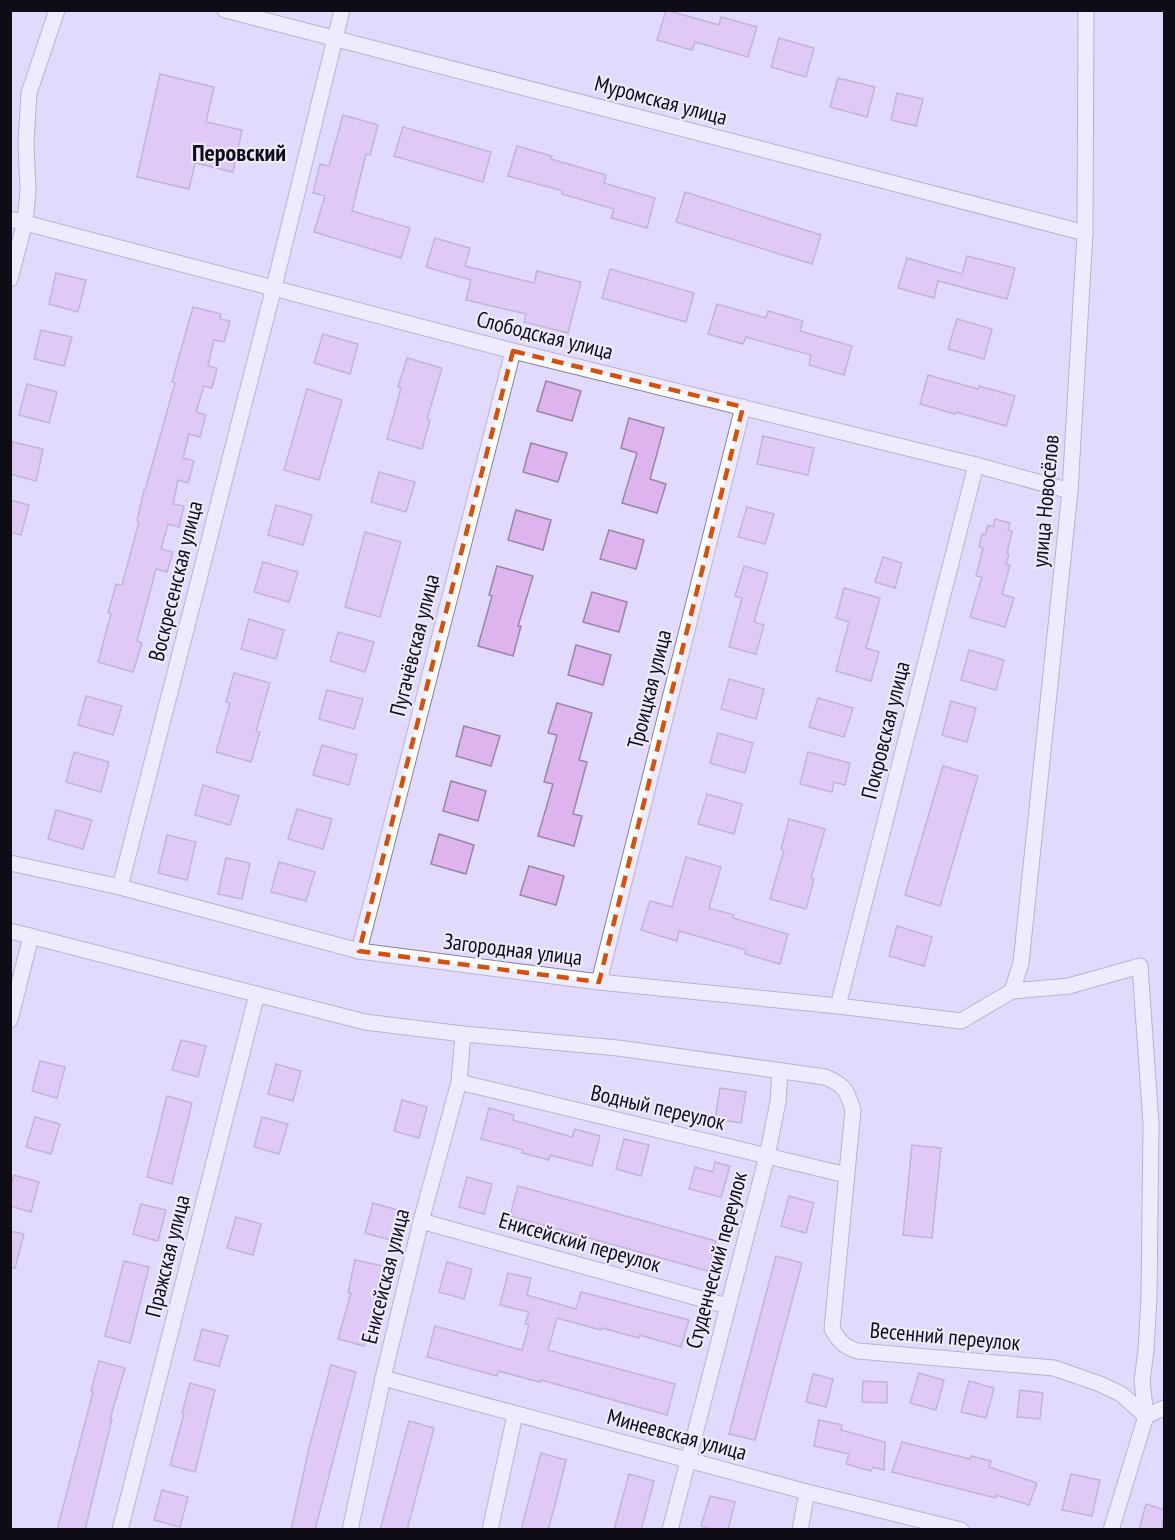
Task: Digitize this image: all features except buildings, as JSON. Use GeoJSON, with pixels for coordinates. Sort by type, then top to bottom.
{"type":"FeatureCollection","features":[{"type":"Feature","properties":{"kind":"street"},"geometry":{"type":"LineString","coordinates":[[10,279],[18,221],[27,191],[28,93],[57,10]]}},
{"type":"Feature","properties":{"kind":"street","name":"Муромская улица"},"geometry":{"type":"LineString","coordinates":[[225,10],[1085,233]]}},
{"type":"Feature","properties":{"kind":"street","name":"Воскресенская улица"},"geometry":{"type":"LineString","coordinates":[[120,887],[274,287],[342,10]]}},
{"type":"Feature","properties":{"kind":"street","name":"улица Новосёлов"},"geometry":{"type":"LineString","coordinates":[[1012,991],[1021,963],[1070,491],[1085,233],[1086,10]]}},
{"type":"Feature","properties":{"kind":"street","name":"Слободская улица"},"geometry":{"type":"LineString","coordinates":[[18,221],[513,351],[743,406],[1070,491]]}},
{"type":"Feature","properties":{"kind":"street","name":"Пугачёвская улица"},"geometry":{"type":"LineString","coordinates":[[359,951],[513,351]]}},
{"type":"Feature","properties":{"kind":"street","name":"Троицкая улица"},"geometry":{"type":"LineString","coordinates":[[599,982],[743,406]]}},
{"type":"Feature","properties":{"kind":"street","name":"Покровская улица"},"geometry":{"type":"LineString","coordinates":[[838,1006],[976,465]]}},
{"type":"Feature","properties":{"kind":"street","name":"Загородная улица"},"geometry":{"type":"LineString","coordinates":[[10,863],[120,887],[359,951],[599,982],[961,1021],[1012,991]]}},
{"type":"Feature","properties":{"kind":"street"},"geometry":{"type":"LineString","coordinates":[[10,931],[364,1022],[463,1034],[618,1048],[780,1071]]}},
{"type":"Feature","properties":{"kind":"street"},"geometry":{"type":"LineString","coordinates":[[10,1020],[31,936]]}},
{"type":"Feature","properties":{"kind":"street"},"geometry":{"type":"LineString","coordinates":[[1012,991],[1069,986],[1140,966],[1151,1124],[1149,1298],[1142,1380],[1146,1416],[1111,1530]]}},
{"type":"Feature","properties":{"kind":"street","name":"Пражская улица"},"geometry":{"type":"LineString","coordinates":[[120,1530],[257,994]]}},
{"type":"Feature","properties":{"kind":"street","name":"Енисейская улица"},"geometry":{"type":"LineString","coordinates":[[350,1530],[383,1378],[421,1221],[459,1082],[463,1034]]}},
{"type":"Feature","properties":{"kind":"street","name":"Весенний переулок"},"geometry":{"type":"LineString","coordinates":[[780,1071],[825,1077],[837,1082],[847,1091],[853,1110],[832,1329],[840,1342],[858,1351],[1054,1368],[1121,1394],[1146,1416]]}},
{"type":"Feature","properties":{"kind":"street","name":"Студенческий переулок"},"geometry":{"type":"LineString","coordinates":[[670,1530],[766,1156],[778,1102],[780,1071]]}},
{"type":"Feature","properties":{"kind":"street","name":"Водный переулок"},"geometry":{"type":"LineString","coordinates":[[459,1082],[846,1175]]}},
{"type":"Feature","properties":{"kind":"street","name":"Енисейский переулок"},"geometry":{"type":"LineString","coordinates":[[421,1221],[727,1306]]}},
{"type":"Feature","properties":{"kind":"street","name":"Минеевская улица"},"geometry":{"type":"LineString","coordinates":[[383,1378],[807,1492],[961,1530]]}},
{"type":"Feature","properties":{"kind":"street"},"geometry":{"type":"LineString","coordinates":[[1146,1416],[1164,1408]]}},
{"type":"Feature","properties":{"kind":"street"},"geometry":{"type":"LineString","coordinates":[[490,1530],[515,1415]]}},
{"type":"Feature","properties":{"kind":"street"},"geometry":{"type":"LineString","coordinates":[[800,1530],[807,1492]]}},
{"type":"Feature","properties":{"kind":"highlighted area"},"geometry":{"type":"Polygon","coordinates":[[[513,351],[743,407],[599,982],[359,951],[513,351]]]}},
{"type":"Feature","properties":{"kind":"district","name":"Перовский"},"geometry":{"type":"Point","coordinates":[239,152]}}]}
